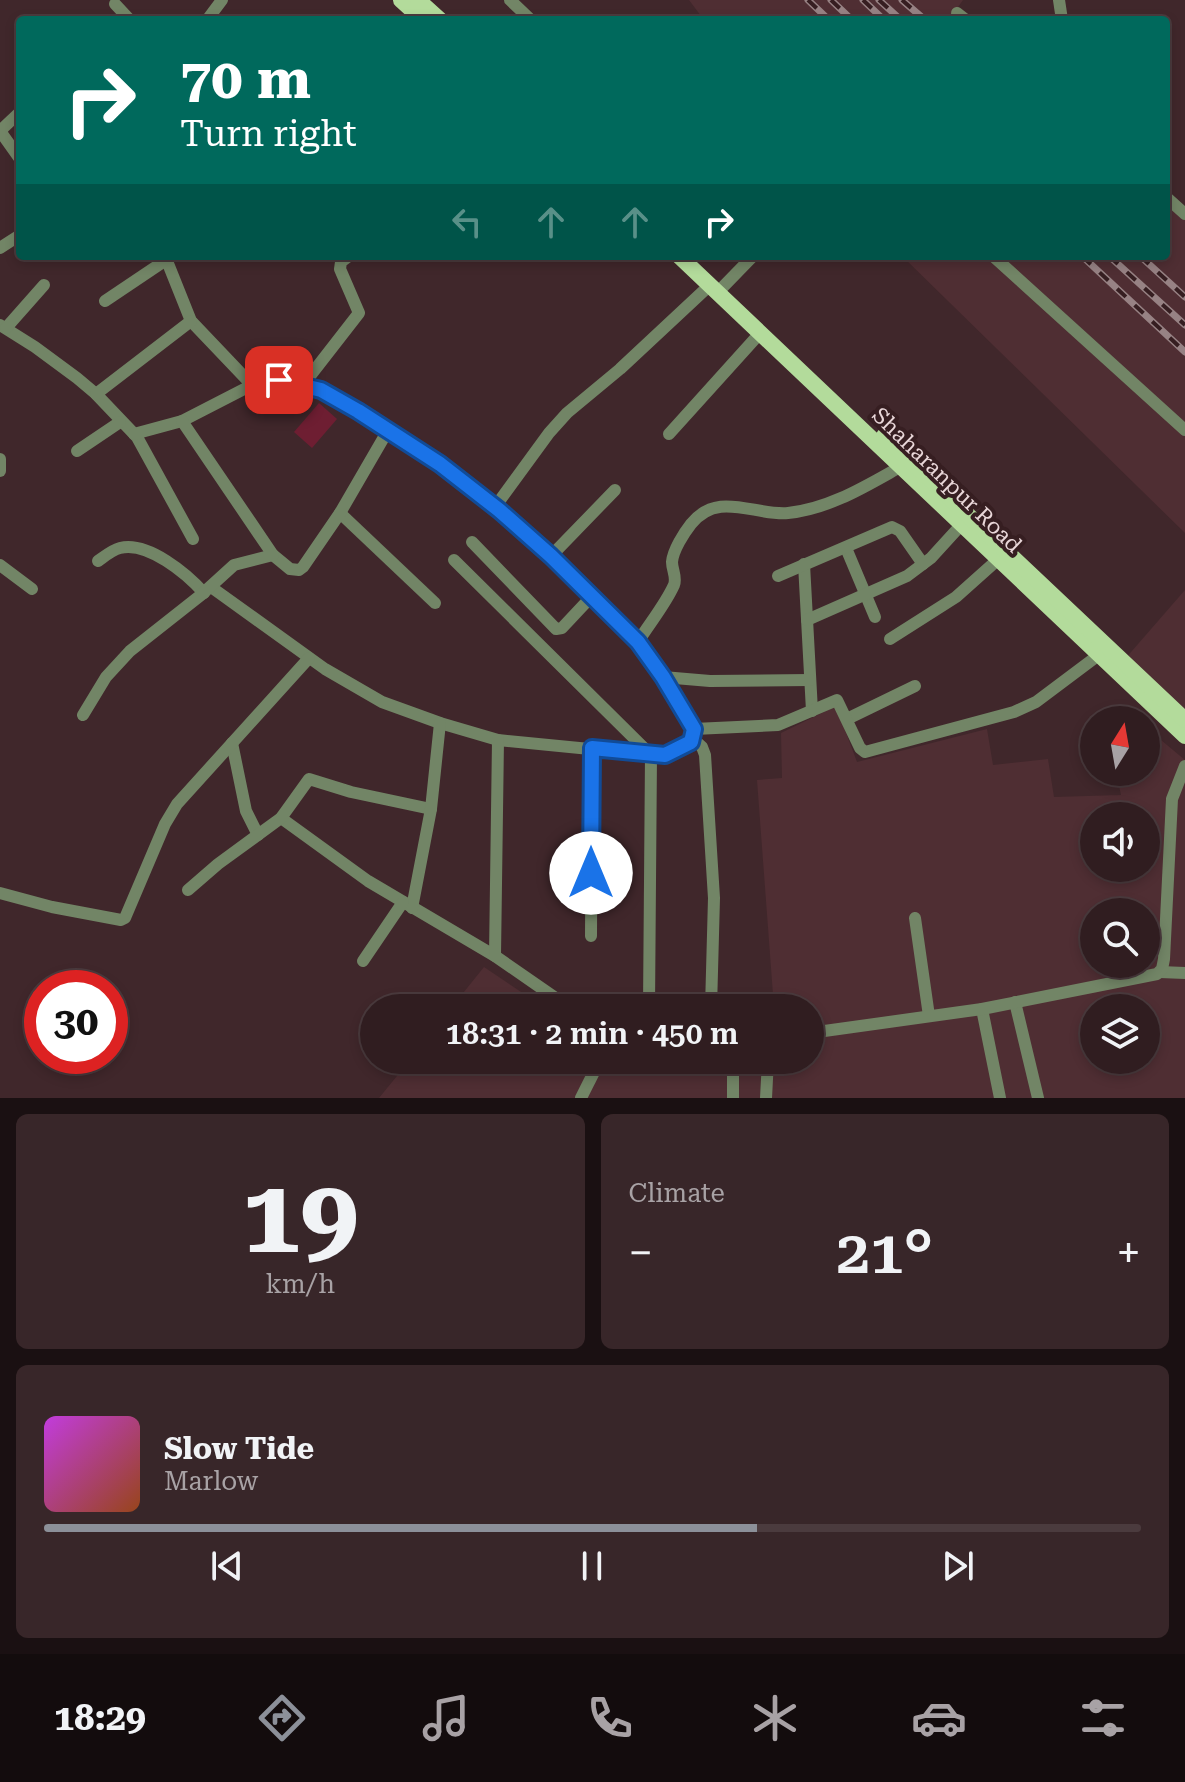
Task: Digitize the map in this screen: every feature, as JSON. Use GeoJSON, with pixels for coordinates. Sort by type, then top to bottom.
{"type":"FeatureCollection","features":[{"type":"Feature","properties":{"kind":"main road"},"geometry":{"type":"LineString","coordinates":[[401,0],[418,14]]}},
{"type":"Feature","properties":{"kind":"main road","name":"Shaharanpur Road"},"geometry":{"type":"LineString","coordinates":[[684,260],[718,287],[1003,555],[1185,720]]}},
{"type":"Feature","properties":{"kind":"main road","name":"Shaharanpur Road"},"geometry":{"type":"LineString","coordinates":[[697,260],[761,332],[900,467],[962,524],[1003,555],[1185,736]]}},
{"type":"Feature","properties":{"kind":"street"},"geometry":{"type":"LineString","coordinates":[[510,0],[527,16]]}},
{"type":"Feature","properties":{"kind":"street"},"geometry":{"type":"LineString","coordinates":[[115,4],[126,16]]}},
{"type":"Feature","properties":{"kind":"street"},"geometry":{"type":"LineString","coordinates":[[16,116],[0,131],[16,153]]}},
{"type":"Feature","properties":{"kind":"street"},"geometry":{"type":"LineString","coordinates":[[1170,201],[1185,214]]}},
{"type":"Feature","properties":{"kind":"street"},"geometry":{"type":"LineString","coordinates":[[105,301],[162,260]]}},
{"type":"Feature","properties":{"kind":"street"},"geometry":{"type":"LineString","coordinates":[[166,260],[191,321],[252,385]]}},
{"type":"Feature","properties":{"kind":"street"},"geometry":{"type":"LineString","coordinates":[[303,385],[359,313],[340,269],[344,260]]}},
{"type":"Feature","properties":{"kind":"street"},"geometry":{"type":"LineString","coordinates":[[495,507],[567,413],[748,260]]}},
{"type":"Feature","properties":{"kind":"street"},"geometry":{"type":"LineString","coordinates":[[997,260],[1185,430]]}},
{"type":"Feature","properties":{"kind":"street"},"geometry":{"type":"LineString","coordinates":[[44,285],[3,327],[35,347],[96,394],[134,434],[145,448],[193,539]]}},
{"type":"Feature","properties":{"kind":"street"},"geometry":{"type":"LineString","coordinates":[[96,394],[191,321]]}},
{"type":"Feature","properties":{"kind":"street"},"geometry":{"type":"LineString","coordinates":[[669,434],[761,332]]}},
{"type":"Feature","properties":{"kind":"street"},"geometry":{"type":"LineString","coordinates":[[134,434],[182,421],[252,385],[270,380],[321,390],[440,464],[551,556],[638,642],[663,677],[705,755],[714,898],[711,994]]}},
{"type":"Feature","properties":{"kind":"street"},"geometry":{"type":"LineString","coordinates":[[182,421],[273,555],[290,569],[299,570],[340,513],[387,432]]}},
{"type":"Feature","properties":{"kind":"street"},"geometry":{"type":"LineString","coordinates":[[77,451],[120,422]]}},
{"type":"Feature","properties":{"kind":"street"},"geometry":{"type":"LineString","coordinates":[[0,459],[0,471]]}},
{"type":"Feature","properties":{"kind":"street"},"geometry":{"type":"LineString","coordinates":[[638,642],[675,584],[672,561],[677,548],[693,521],[705,511],[718,505],[781,513],[798,511],[853,494],[900,467]]}},
{"type":"Feature","properties":{"kind":"street"},"geometry":{"type":"LineString","coordinates":[[551,556],[615,490]]}},
{"type":"Feature","properties":{"kind":"street"},"geometry":{"type":"LineString","coordinates":[[340,513],[435,603]]}},
{"type":"Feature","properties":{"kind":"street"},"geometry":{"type":"LineString","coordinates":[[807,620],[907,576],[962,524]]}},
{"type":"Feature","properties":{"kind":"street"},"geometry":{"type":"LineString","coordinates":[[778,576],[894,527],[923,564]]}},
{"type":"Feature","properties":{"kind":"street"},"geometry":{"type":"LineString","coordinates":[[472,542],[556,629],[562,628],[592,596]]}},
{"type":"Feature","properties":{"kind":"street"},"geometry":{"type":"LineString","coordinates":[[98,561],[123,547],[138,549],[183,571],[309,658],[382,702],[498,740],[665,755],[685,747],[693,734]]}},
{"type":"Feature","properties":{"kind":"street"},"geometry":{"type":"LineString","coordinates":[[846,548],[875,617]]}},
{"type":"Feature","properties":{"kind":"street"},"geometry":{"type":"LineString","coordinates":[[83,715],[106,677],[130,651],[234,565],[273,555]]}},
{"type":"Feature","properties":{"kind":"street"},"geometry":{"type":"LineString","coordinates":[[890,639],[956,597],[1003,555]]}},
{"type":"Feature","properties":{"kind":"street"},"geometry":{"type":"LineString","coordinates":[[454,560],[651,755],[649,994]]}},
{"type":"Feature","properties":{"kind":"street"},"geometry":{"type":"LineString","coordinates":[[804,564],[812,711]]}},
{"type":"Feature","properties":{"kind":"street"},"geometry":{"type":"LineString","coordinates":[[0,565],[32,589]]}},
{"type":"Feature","properties":{"kind":"street"},"geometry":{"type":"LineString","coordinates":[[693,734],[765,728],[837,700],[860,748],[865,752],[1014,712],[1036,702],[1100,654]]}},
{"type":"Feature","properties":{"kind":"street"},"geometry":{"type":"LineString","coordinates":[[0,893],[52,907],[123,919],[170,815],[309,658]]}},
{"type":"Feature","properties":{"kind":"street"},"geometry":{"type":"LineString","coordinates":[[663,677],[710,681],[810,680]]}},
{"type":"Feature","properties":{"kind":"street"},"geometry":{"type":"LineString","coordinates":[[847,719],[915,686]]}},
{"type":"Feature","properties":{"kind":"street"},"geometry":{"type":"LineString","coordinates":[[363,961],[408,905],[431,809],[440,723]]}},
{"type":"Feature","properties":{"kind":"street"},"geometry":{"type":"LineString","coordinates":[[495,956],[498,740]]}},
{"type":"Feature","properties":{"kind":"street"},"geometry":{"type":"LineString","coordinates":[[232,743],[246,811],[258,835]]}},
{"type":"Feature","properties":{"kind":"street"},"geometry":{"type":"LineString","coordinates":[[591,936],[592,748]]}},
{"type":"Feature","properties":{"kind":"street"},"geometry":{"type":"LineString","coordinates":[[1185,766],[1172,799],[1164,959],[1160,972],[1185,973]]}},
{"type":"Feature","properties":{"kind":"street"},"geometry":{"type":"LineString","coordinates":[[188,890],[281,818],[306,781],[311,779],[351,792],[431,809]]}},
{"type":"Feature","properties":{"kind":"street"},"geometry":{"type":"LineString","coordinates":[[281,818],[368,881],[495,956],[550,994]]}},
{"type":"Feature","properties":{"kind":"street"},"geometry":{"type":"LineString","coordinates":[[915,918],[929,1016]]}},
{"type":"Feature","properties":{"kind":"street"},"geometry":{"type":"LineString","coordinates":[[824,1031],[982,1009],[1142,978]]}},
{"type":"Feature","properties":{"kind":"street"},"geometry":{"type":"LineString","coordinates":[[1015,1002],[1038,1098]]}},
{"type":"Feature","properties":{"kind":"street"},"geometry":{"type":"LineString","coordinates":[[982,1009],[1000,1098]]}},
{"type":"Feature","properties":{"kind":"street"},"geometry":{"type":"LineString","coordinates":[[581,1098],[593,1074]]}},
{"type":"Feature","properties":{"kind":"street"},"geometry":{"type":"LineString","coordinates":[[733,1074],[733,1098]]}},
{"type":"Feature","properties":{"kind":"street"},"geometry":{"type":"LineString","coordinates":[[766,1098],[767,1074]]}},
{"type":"Feature","properties":{"kind":"shaded area"},"geometry":{"type":"Polygon","coordinates":[[[689,0],[963,0],[958,7],[968,16],[701,16],[689,0]]]}},
{"type":"Feature","properties":{"kind":"shaded area"},"geometry":{"type":"Polygon","coordinates":[[[1170,205],[1185,219],[1185,533],[906,260],[1170,260],[1170,205]]]}},
{"type":"Feature","properties":{"kind":"shaded area"},"geometry":{"type":"Polygon","coordinates":[[[1185,590],[1185,713],[1125,659],[1185,590]]]}},
{"type":"Feature","properties":{"kind":"shaded area"},"geometry":{"type":"Polygon","coordinates":[[[836,706],[857,762],[987,729],[993,765],[1048,759],[1054,797],[1121,795],[1119,786],[1160,786],[1160,739],[1185,760],[1185,1098],[379,1098],[399,1074],[824,1074],[824,994],[773,994],[757,780],[782,778],[781,733],[836,706]]]}},
{"type":"Feature","properties":{"kind":"shaded area"},"geometry":{"type":"Polygon","coordinates":[[[484,967],[524,994],[462,994],[484,967]]]}},
{"type":"Feature","properties":{"kind":"building"},"geometry":{"type":"Polygon","coordinates":[[[319,403],[337,419],[312,448],[294,432],[319,403]]]}},
{"type":"Feature","properties":{"kind":"railway"},"geometry":{"type":"LineString","coordinates":[[808,0],[825,16]]}},
{"type":"Feature","properties":{"kind":"railway"},"geometry":{"type":"LineString","coordinates":[[831,0],[848,16]]}},
{"type":"Feature","properties":{"kind":"railway"},"geometry":{"type":"LineString","coordinates":[[863,0],[880,16]]}},
{"type":"Feature","properties":{"kind":"railway"},"geometry":{"type":"LineString","coordinates":[[879,0],[897,16]]}},
{"type":"Feature","properties":{"kind":"railway"},"geometry":{"type":"LineString","coordinates":[[902,0],[920,16]]}},
{"type":"Feature","properties":{"kind":"railway"},"geometry":{"type":"LineString","coordinates":[[1086,260],[1185,352]]}},
{"type":"Feature","properties":{"kind":"railway"},"geometry":{"type":"LineString","coordinates":[[1113,260],[1185,325]]}},
{"type":"Feature","properties":{"kind":"railway"},"geometry":{"type":"LineString","coordinates":[[1144,260],[1185,297]]}},
{"type":"Feature","properties":{"kind":"route"},"geometry":{"type":"LineString","coordinates":[[279,380],[321,390],[440,464],[551,556],[638,642],[663,677],[694,729],[694,735],[685,747],[665,755],[592,748],[591,873]]}}]}
